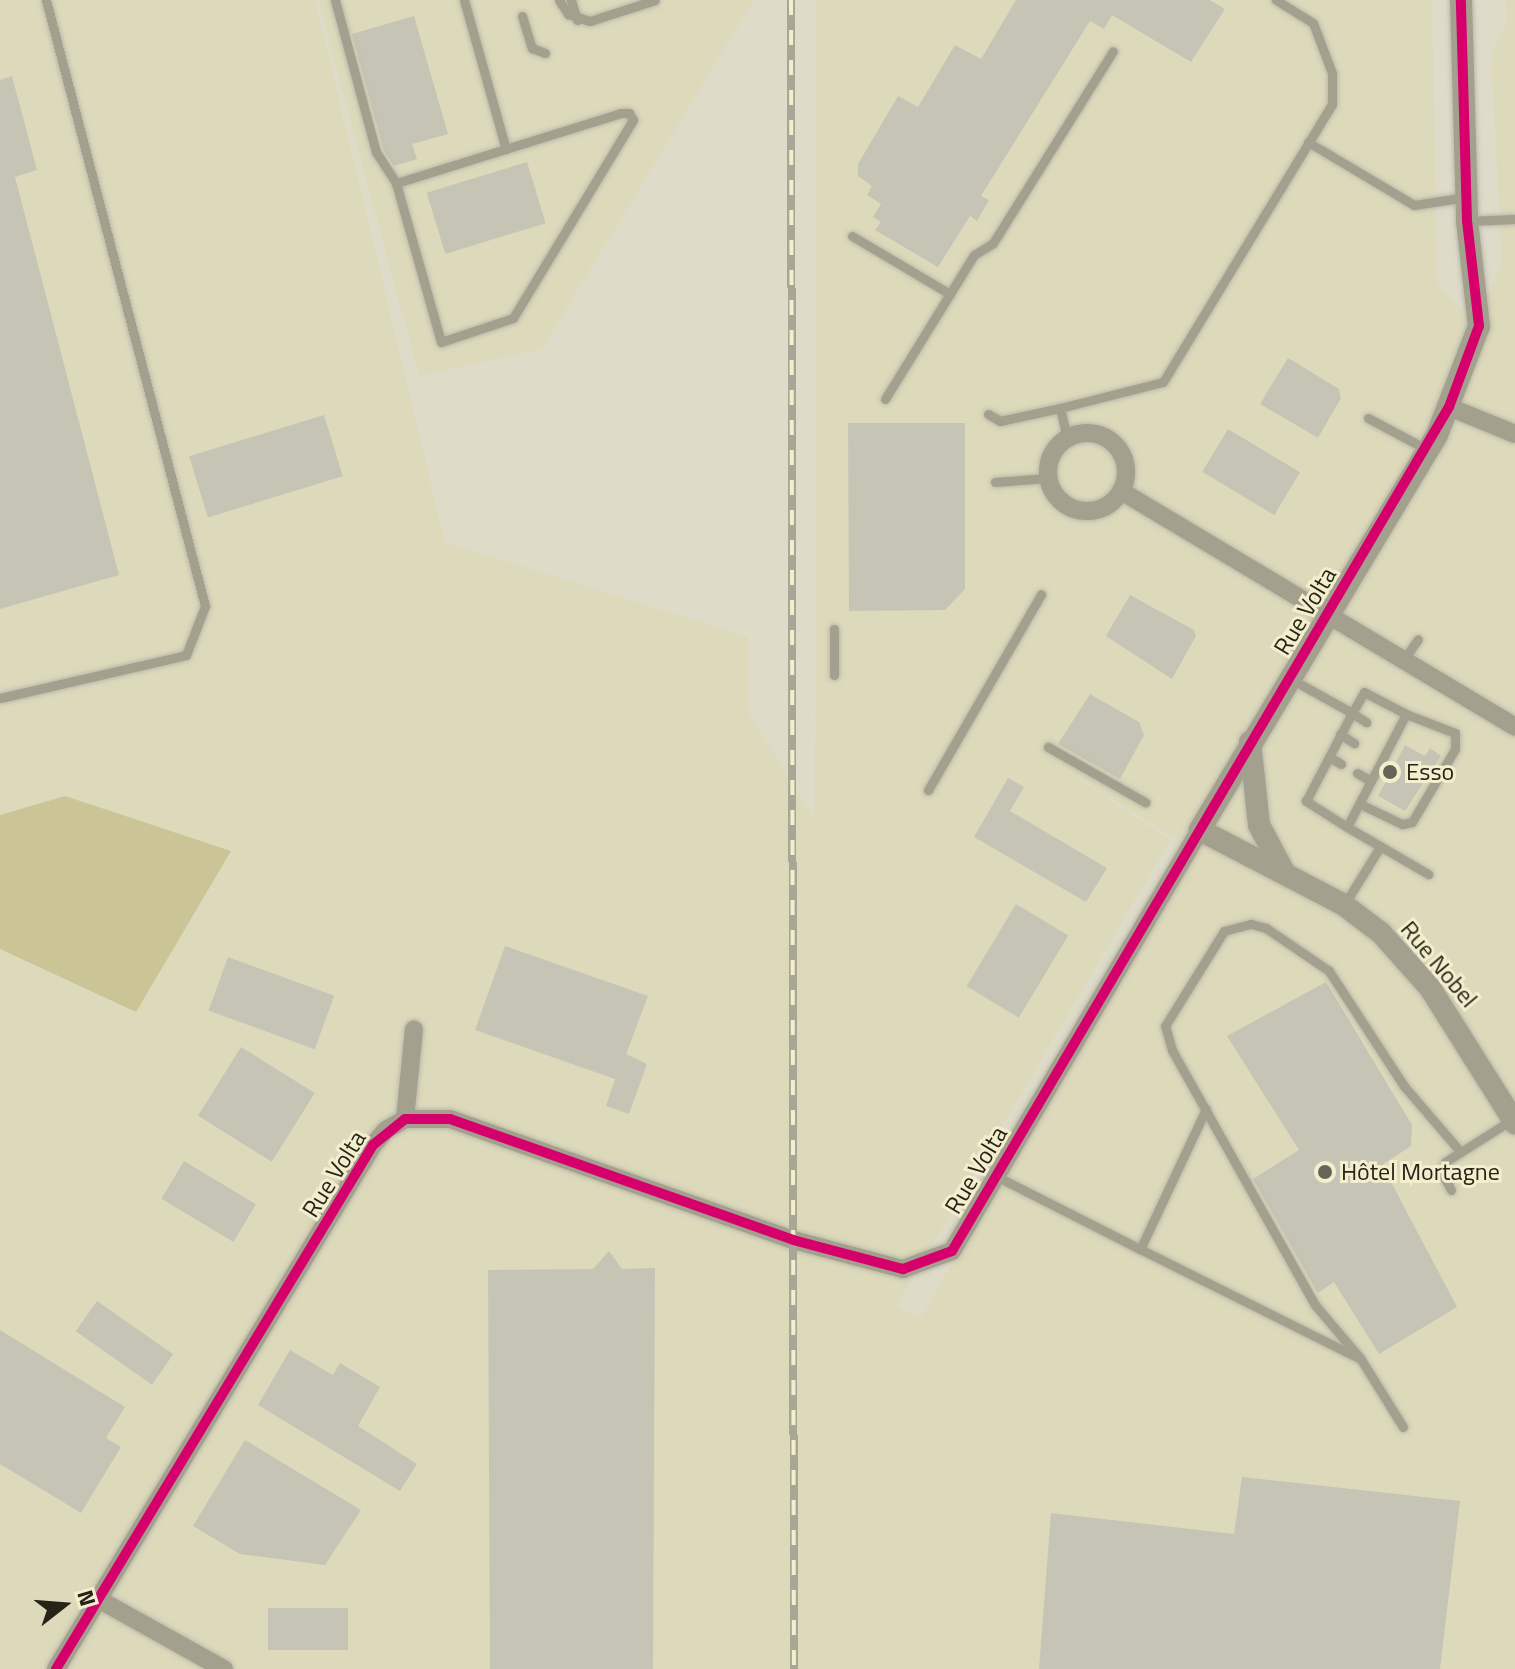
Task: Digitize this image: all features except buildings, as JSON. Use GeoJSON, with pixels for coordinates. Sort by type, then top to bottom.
{"type":"FeatureCollection","features":[{"type":"Feature","properties":{"kind":"street","name":"Rue Volta"},"geometry":{"type":"LineString","coordinates":[[56,1669],[373,1145],[405,1119],[450,1119],[793,1240],[903,1269],[952,1251],[1288,677],[1428,450],[1449,407],[1479,326],[1467,221],[1461,0]]}},
{"type":"Feature","properties":{"kind":"street"},"geometry":{"type":"LineString","coordinates":[[1449,407],[1510,428]]}},
{"type":"Feature","properties":{"kind":"street"},"geometry":{"type":"LineString","coordinates":[[1088,433],[1113,442],[1126,465],[1121,491],[1103,508],[1077,511],[1056,497],[1048,478],[1049,461],[1067,438],[1088,433]]}},
{"type":"Feature","properties":{"kind":"street"},"geometry":{"type":"LineString","coordinates":[[1121,491],[1328,612],[1515,727]]}},
{"type":"Feature","properties":{"kind":"street"},"geometry":{"type":"LineString","coordinates":[[1250,741],[1251,786],[1259,825],[1271,856],[1288,876]]}},
{"type":"Feature","properties":{"kind":"street","name":"Rue Nobel"},"geometry":{"type":"LineString","coordinates":[[1200,830],[1344,905],[1381,933],[1430,988],[1514,1120]]}},
{"type":"Feature","properties":{"kind":"street"},"geometry":{"type":"LineString","coordinates":[[405,1119],[406,1072],[414,1029]]}},
{"type":"Feature","properties":{"kind":"street"},"geometry":{"type":"LineString","coordinates":[[98,1599],[224,1669]]}},
{"type":"Feature","properties":{"kind":"lane"},"geometry":{"type":"LineString","coordinates":[[0,698],[186,655],[205,606],[46,0]]}},
{"type":"Feature","properties":{"kind":"lane"},"geometry":{"type":"LineString","coordinates":[[335,0],[376,152],[396,183],[441,342],[513,318],[633,120],[629,113],[621,113],[396,183]]}},
{"type":"Feature","properties":{"kind":"lane"},"geometry":{"type":"LineString","coordinates":[[464,0],[506,149]]}},
{"type":"Feature","properties":{"kind":"lane"},"geometry":{"type":"LineString","coordinates":[[559,0],[577,20],[590,21],[655,0]]}},
{"type":"Feature","properties":{"kind":"lane"},"geometry":{"type":"LineString","coordinates":[[571,0],[577,20]]}},
{"type":"Feature","properties":{"kind":"lane"},"geometry":{"type":"LineString","coordinates":[[988,414],[1000,421],[1163,382],[1332,104],[1332,73],[1313,23],[1276,0]]}},
{"type":"Feature","properties":{"kind":"lane"},"geometry":{"type":"LineString","coordinates":[[522,16],[532,48],[545,53]]}},
{"type":"Feature","properties":{"kind":"lane"},"geometry":{"type":"LineString","coordinates":[[885,399],[974,255],[993,243],[1113,51]]}},
{"type":"Feature","properties":{"kind":"lane"},"geometry":{"type":"LineString","coordinates":[[1308,142],[1414,205],[1466,197]]}},
{"type":"Feature","properties":{"kind":"lane"},"geometry":{"type":"LineString","coordinates":[[1467,221],[1515,219]]}},
{"type":"Feature","properties":{"kind":"lane"},"geometry":{"type":"LineString","coordinates":[[852,236],[950,294]]}},
{"type":"Feature","properties":{"kind":"lane"},"geometry":{"type":"LineString","coordinates":[[1060,408],[1067,438]]}},
{"type":"Feature","properties":{"kind":"lane"},"geometry":{"type":"LineString","coordinates":[[1368,418],[1428,450]]}},
{"type":"Feature","properties":{"kind":"lane"},"geometry":{"type":"LineString","coordinates":[[995,482],[1048,478]]}},
{"type":"Feature","properties":{"kind":"lane"},"geometry":{"type":"LineString","coordinates":[[928,790],[1041,594]]}},
{"type":"Feature","properties":{"kind":"lane"},"geometry":{"type":"LineString","coordinates":[[834,629],[834,675]]}},
{"type":"Feature","properties":{"kind":"lane"},"geometry":{"type":"LineString","coordinates":[[1404,659],[1418,639]]}},
{"type":"Feature","properties":{"kind":"lane"},"geometry":{"type":"LineString","coordinates":[[1288,677],[1366,722]]}},
{"type":"Feature","properties":{"kind":"lane"},"geometry":{"type":"LineString","coordinates":[[1360,804],[1402,824],[1412,822],[1455,749],[1455,733],[1406,714],[1364,692],[1306,801],[1428,874]]}},
{"type":"Feature","properties":{"kind":"lane"},"geometry":{"type":"LineString","coordinates":[[1347,827],[1382,759],[1389,736],[1406,714]]}},
{"type":"Feature","properties":{"kind":"lane"},"geometry":{"type":"LineString","coordinates":[[1340,734],[1354,743]]}},
{"type":"Feature","properties":{"kind":"lane"},"geometry":{"type":"LineString","coordinates":[[1048,747],[1145,802]]}},
{"type":"Feature","properties":{"kind":"lane"},"geometry":{"type":"LineString","coordinates":[[1371,752],[1382,759]]}},
{"type":"Feature","properties":{"kind":"lane"},"geometry":{"type":"LineString","coordinates":[[1329,757],[1341,764]]}},
{"type":"Feature","properties":{"kind":"lane"},"geometry":{"type":"LineString","coordinates":[[1357,773],[1371,781]]}},
{"type":"Feature","properties":{"kind":"lane"},"geometry":{"type":"LineString","coordinates":[[1344,905],[1380,847]]}},
{"type":"Feature","properties":{"kind":"lane"},"geometry":{"type":"LineString","coordinates":[[1403,1427],[1360,1358],[1315,1305],[1172,1050],[1165,1026],[1224,931],[1251,924],[1266,928],[1329,971],[1404,1086],[1458,1149]]}},
{"type":"Feature","properties":{"kind":"lane"},"geometry":{"type":"LineString","coordinates":[[1140,1249],[1206,1109]]}},
{"type":"Feature","properties":{"kind":"lane"},"geometry":{"type":"LineString","coordinates":[[1451,1190],[1444,1177],[1445,1162],[1458,1149],[1514,1120]]}},
{"type":"Feature","properties":{"kind":"lane"},"geometry":{"type":"LineString","coordinates":[[996,1176],[1360,1358]]}},
{"type":"Feature","properties":{"kind":"shaded area"},"geometry":{"type":"Polygon","coordinates":[[[0,0],[315,0],[445,542],[748,637],[748,712],[815,819],[816,0],[1432,0],[1437,282],[1474,323],[1502,261],[1491,56],[1507,22],[1505,0],[1515,0],[1515,1669],[0,1669],[0,949],[136,1012],[65,796],[0,815],[0,0]],[[1051,760],[1170,840],[896,1307],[920,1319],[1186,846],[1051,760]]]}},
{"type":"Feature","properties":{"kind":"shaded area"},"geometry":{"type":"Polygon","coordinates":[[[318,0],[754,0],[542,349],[419,376],[318,0]]]}},
{"type":"Feature","properties":{"kind":"shaded area"},"geometry":{"type":"Polygon","coordinates":[[[65,796],[231,851],[136,1012],[0,949],[0,815],[65,796]]]}},
{"type":"Feature","properties":{"kind":"railway"},"geometry":{"type":"LineString","coordinates":[[791,0],[794,1669]]}},
{"type":"Feature","properties":{"kind":"cycle path"},"geometry":{"type":"LineString","coordinates":[[56,1669],[373,1145],[405,1119],[450,1119],[793,1240],[903,1269],[952,1251],[1449,407],[1479,326],[1467,221],[1461,0]]}},
{"type":"Feature","properties":{"kind":"place","name":"Esso"},"geometry":{"type":"Point","coordinates":[1390,772]}},
{"type":"Feature","properties":{"kind":"place","name":"Hôtel Mortagne"},"geometry":{"type":"Point","coordinates":[1325,1172]}}]}
